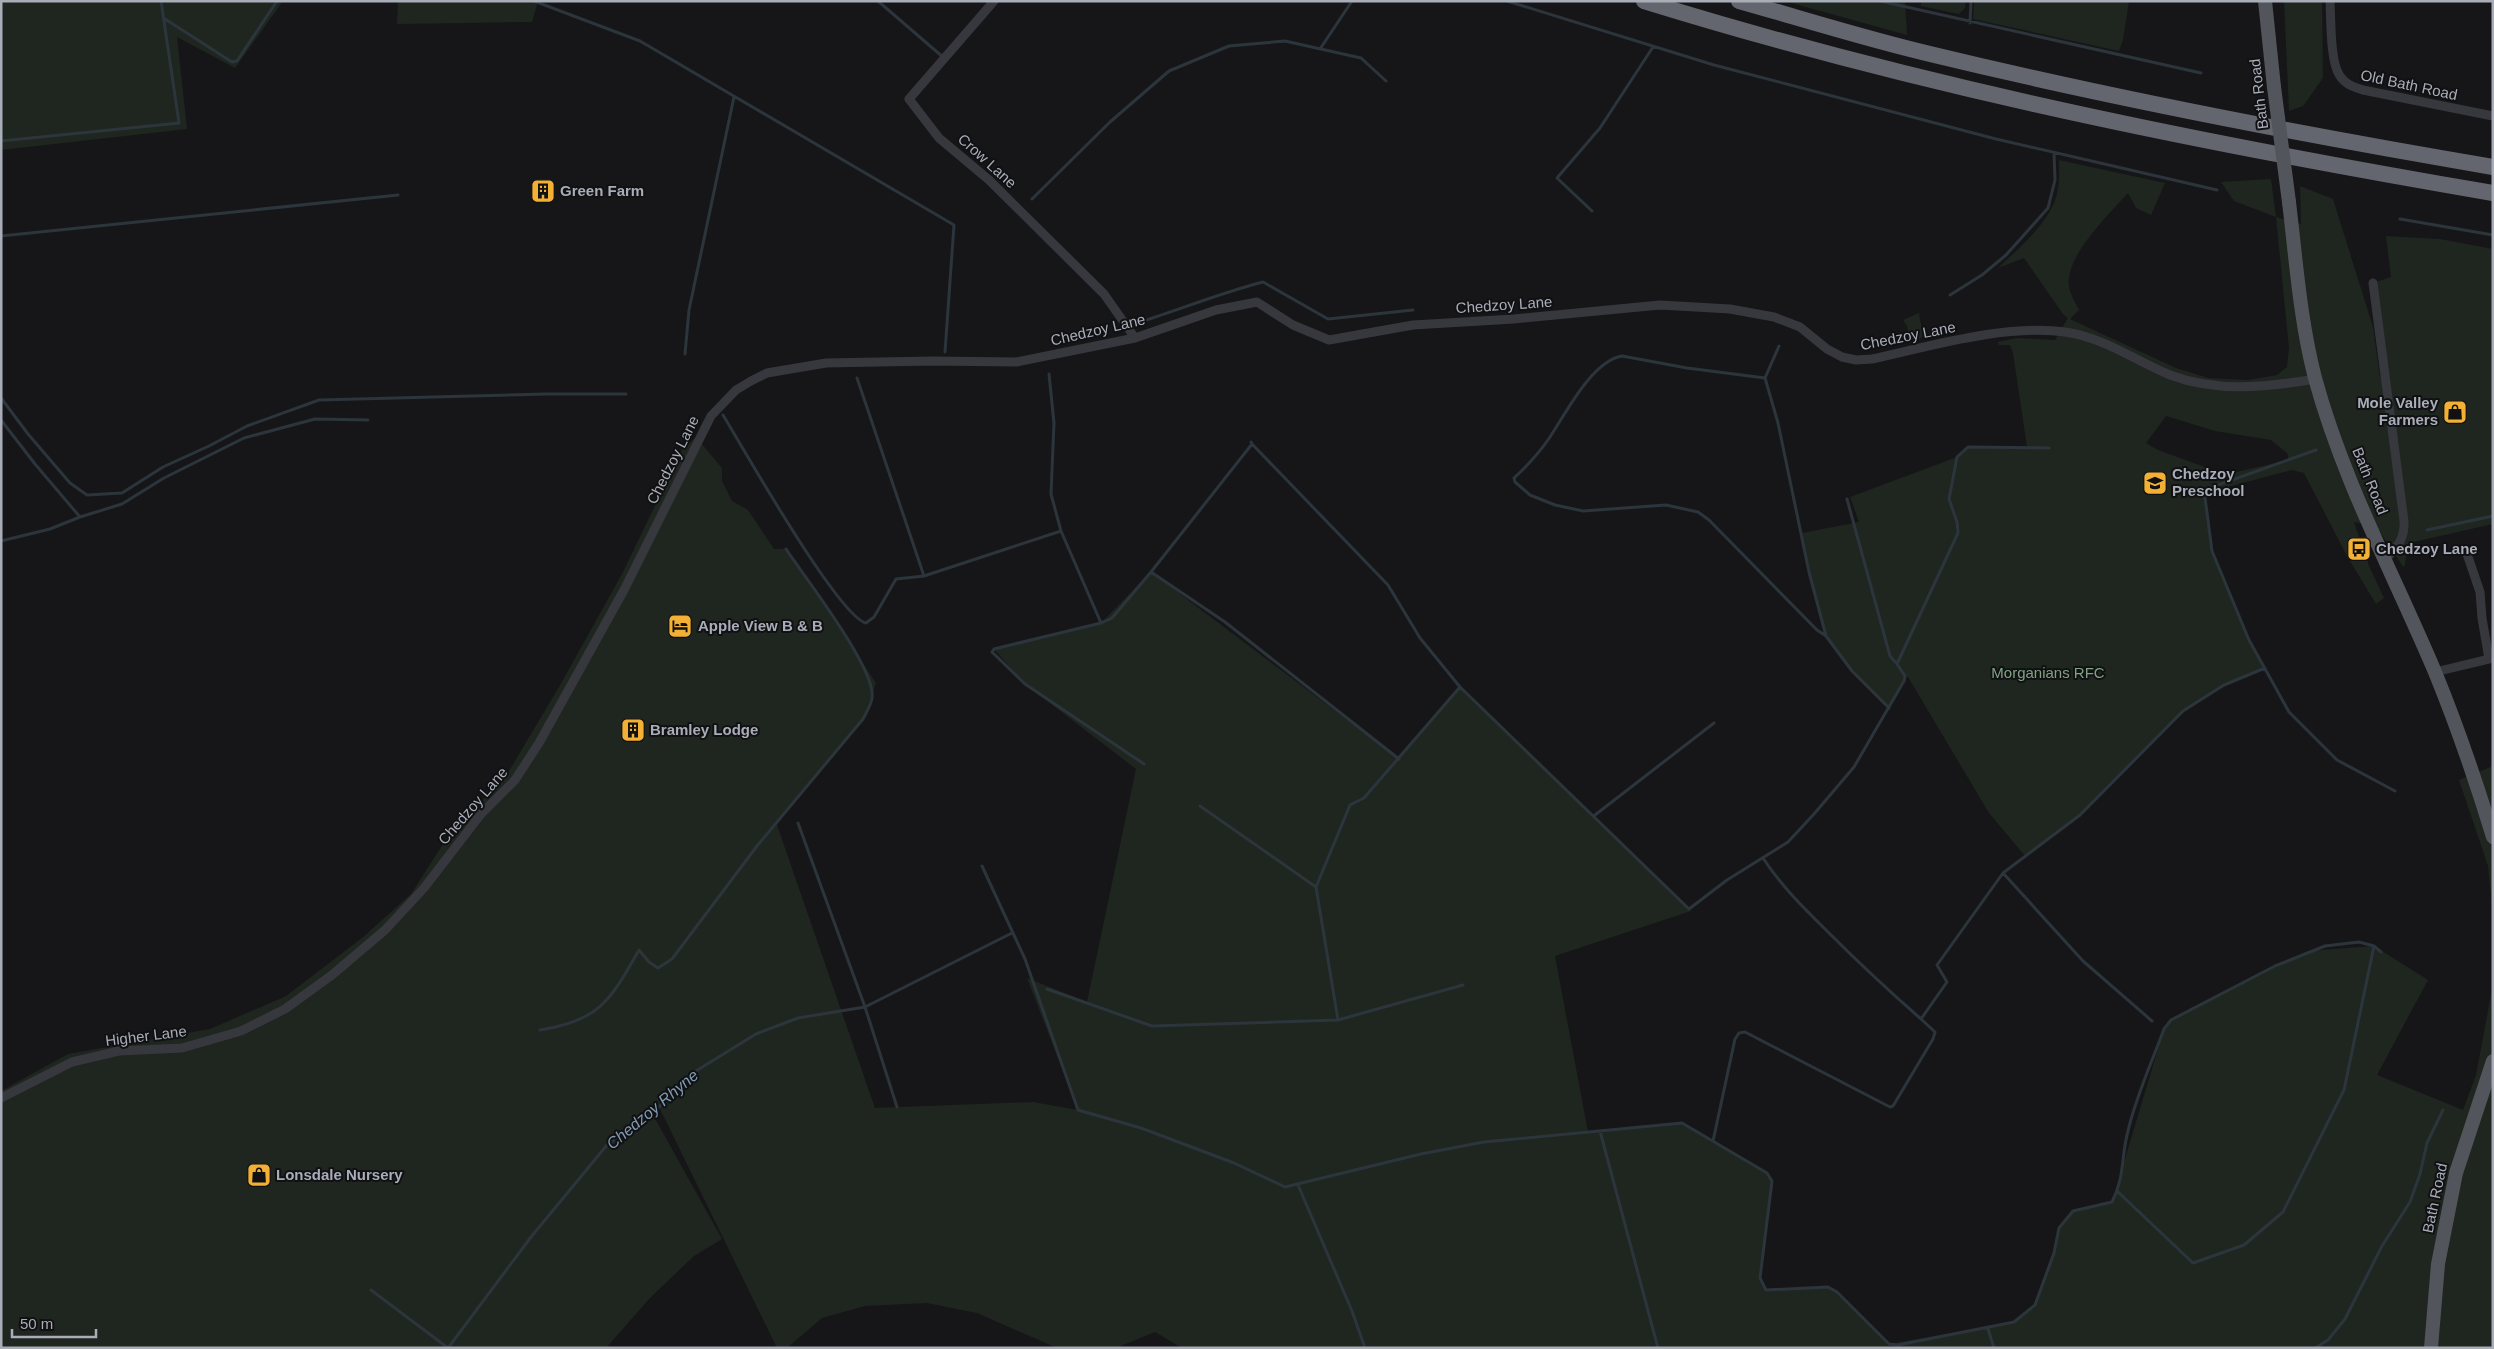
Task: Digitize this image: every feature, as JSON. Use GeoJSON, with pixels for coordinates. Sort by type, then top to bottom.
{"type":"FeatureCollection","features":[{"type":"Feature","properties":{"kind":"highway"},"geometry":{"type":"LineString","coordinates":[[1644,1],[1762,38],[1937,82],[2160,132],[2493,193]]}},
{"type":"Feature","properties":{"kind":"highway"},"geometry":{"type":"LineString","coordinates":[[1739,1],[1928,54],[2164,107],[2320,138],[2493,167]]}},
{"type":"Feature","properties":{"kind":"main road","name":"Bath Road"},"geometry":{"type":"LineString","coordinates":[[2265,1],[2274,87],[2307,341],[2316,379],[2345,467],[2384,561],[2435,672],[2476,780],[2493,837]]}},
{"type":"Feature","properties":{"kind":"main road","name":"Bath Road"},"geometry":{"type":"LineString","coordinates":[[2431,1348],[2438,1264],[2456,1173],[2493,1061]]}},
{"type":"Feature","properties":{"kind":"street","name":"Crow Lane"},"geometry":{"type":"LineString","coordinates":[[994,1],[909,99],[939,138],[989,180],[1104,294],[1135,338]]}},
{"type":"Feature","properties":{"kind":"street","name":"Old Bath Road"},"geometry":{"type":"LineString","coordinates":[[2330,1],[2334,56],[2338,74],[2347,84],[2363,90],[2493,116]]}},
{"type":"Feature","properties":{"kind":"street"},"geometry":{"type":"LineString","coordinates":[[2373,283],[2404,521],[2404,533],[2400,544],[2384,561]]}},
{"type":"Feature","properties":{"kind":"street","name":"Chedzoy Lane"},"geometry":{"type":"LineString","coordinates":[[241,1031],[285,1009],[332,975],[385,930],[424,888],[481,814],[515,780],[539,743],[624,590],[710,416],[736,390],[768,373],[826,364],[932,361],[1016,362],[1135,338],[1216,310],[1257,302],[1293,325],[1329,340],[1413,325],[1514,319],[1660,305],[1730,309],[1774,316],[1800,327],[1828,349],[1856,360],[1872,360],[2025,329],[2068,332],[2085,337],[2171,375],[2202,384],[2251,388],[2316,379]]}},
{"type":"Feature","properties":{"kind":"street"},"geometry":{"type":"LineString","coordinates":[[2435,672],[2491,658],[2477,619],[2480,592],[2466,551]]}},
{"type":"Feature","properties":{"kind":"street","name":"Higher Lane"},"geometry":{"type":"LineString","coordinates":[[1,1098],[72,1062],[119,1052],[182,1048],[241,1031]]}},
{"type":"Feature","properties":{"kind":"green space"},"geometry":{"type":"Polygon","coordinates":[[[1,1],[283,1],[235,68],[177,37],[187,129],[1,150],[1,1]]]}},
{"type":"Feature","properties":{"kind":"green space"},"geometry":{"type":"Polygon","coordinates":[[[398,1],[538,1],[532,22],[397,24],[398,1]]]}},
{"type":"Feature","properties":{"kind":"green space"},"geometry":{"type":"Polygon","coordinates":[[[1784,1],[1905,1],[1907,35],[1795,4],[1784,1]]]}},
{"type":"Feature","properties":{"kind":"green space"},"geometry":{"type":"Polygon","coordinates":[[[1921,1],[1966,1],[1965,8],[1959,14],[1921,6],[1921,1]]]}},
{"type":"Feature","properties":{"kind":"green space"},"geometry":{"type":"Polygon","coordinates":[[[1974,1],[2129,1],[2123,40],[2119,51],[1973,19],[1974,1]]]}},
{"type":"Feature","properties":{"kind":"green space"},"geometry":{"type":"Polygon","coordinates":[[[2284,1],[2322,1],[2323,78],[2303,106],[2289,111],[2284,1]]]}},
{"type":"Feature","properties":{"kind":"green space","name":"Morganians RFC"},"geometry":{"type":"Polygon","coordinates":[[[2059,160],[2165,183],[2151,215],[2136,208],[2128,193],[2084,244],[2072,267],[2069,278],[2070,290],[2079,310],[2070,319],[2176,368],[2208,378],[2248,380],[2277,375],[2287,367],[2289,348],[2276,217],[2301,224],[2300,186],[2333,199],[2373,327],[2380,377],[2385,378],[2373,283],[2391,277],[2386,236],[2440,239],[2493,249],[2493,524],[2409,543],[2404,568],[2376,526],[2354,522],[2369,566],[2384,598],[2376,604],[2347,556],[2304,473],[2292,470],[2205,493],[2212,551],[2249,640],[2265,668],[2224,685],[2183,711],[2080,815],[2025,856],[1989,813],[1908,677],[1905,676],[1889,708],[1852,671],[1826,636],[1809,572],[1802,533],[1859,522],[1850,497],[1957,457],[1968,447],[2027,447],[2013,353],[2010,345],[1999,345],[1998,342],[2017,338],[2055,340],[2068,318],[2063,314],[2024,258],[1998,268],[2029,238],[2049,212],[2054,203],[2059,182],[2059,160]],[[2166,416],[2146,443],[2158,450],[2210,469],[2236,472],[2289,460],[2287,453],[2271,440],[2215,431],[2166,416]]]}},
{"type":"Feature","properties":{"kind":"green space"},"geometry":{"type":"Polygon","coordinates":[[[2271,179],[2276,217],[2234,201],[2221,182],[2271,179]]]}},
{"type":"Feature","properties":{"kind":"green space"},"geometry":{"type":"Polygon","coordinates":[[[1919,313],[1923,337],[1910,343],[1907,326],[1903,320],[1919,313]]]}},
{"type":"Feature","properties":{"kind":"green space"},"geometry":{"type":"Polygon","coordinates":[[[696,437],[722,468],[722,481],[732,501],[748,510],[774,549],[786,549],[876,683],[863,719],[776,822],[875,1108],[1033,1102],[1078,1110],[1027,978],[1087,1002],[1136,769],[1025,684],[994,649],[1101,623],[1151,572],[1399,759],[1460,687],[1691,911],[1555,956],[1588,1132],[1682,1123],[1767,1173],[1772,1181],[1760,1278],[1766,1290],[1828,1287],[1837,1292],[1889,1344],[2014,1322],[2035,1305],[2054,1253],[2059,1228],[2073,1211],[2112,1202],[2164,1029],[2171,1020],[2307,951],[2374,946],[2428,980],[2377,1075],[2463,1110],[2476,1075],[2493,984],[2493,1348],[1182,1348],[1155,1332],[1116,1348],[1057,1348],[977,1313],[927,1303],[865,1306],[822,1318],[787,1348],[777,1348],[659,1107],[652,1113],[722,1239],[694,1256],[650,1298],[606,1348],[1,1348],[1,1091],[68,1054],[210,1029],[286,996],[362,938],[411,894],[450,833],[506,776],[559,687],[622,574],[682,450],[696,437]]]}},
{"type":"Feature","properties":{"kind":"green space"},"geometry":{"type":"Polygon","coordinates":[[[2493,766],[2493,914],[2488,866],[2459,780],[2493,766]]]}},
{"type":"Feature","properties":{"kind":"waterway"},"geometry":{"type":"LineString","coordinates":[[1,141],[179,123],[161,1]]}},
{"type":"Feature","properties":{"kind":"waterway"},"geometry":{"type":"LineString","coordinates":[[165,19],[232,62],[237,61],[277,1]]}},
{"type":"Feature","properties":{"kind":"waterway"},"geometry":{"type":"LineString","coordinates":[[534,1],[640,41],[954,225],[945,352]]}},
{"type":"Feature","properties":{"kind":"waterway"},"geometry":{"type":"LineString","coordinates":[[878,1],[944,58]]}},
{"type":"Feature","properties":{"kind":"waterway"},"geometry":{"type":"LineString","coordinates":[[1320,49],[1352,1]]}},
{"type":"Feature","properties":{"kind":"waterway"},"geometry":{"type":"LineString","coordinates":[[1507,1],[1714,65],[1996,139],[2217,190]]}},
{"type":"Feature","properties":{"kind":"waterway"},"geometry":{"type":"LineString","coordinates":[[1880,1],[2201,73]]}},
{"type":"Feature","properties":{"kind":"waterway"},"geometry":{"type":"LineString","coordinates":[[1970,23],[1971,1]]}},
{"type":"Feature","properties":{"kind":"waterway"},"geometry":{"type":"LineString","coordinates":[[1032,199],[1110,122],[1169,71],[1229,46],[1285,41],[1361,58],[1386,81]]}},
{"type":"Feature","properties":{"kind":"waterway"},"geometry":{"type":"LineString","coordinates":[[1592,211],[1557,178],[1600,128],[1653,47]]}},
{"type":"Feature","properties":{"kind":"waterway"},"geometry":{"type":"LineString","coordinates":[[685,354],[689,310],[734,97]]}},
{"type":"Feature","properties":{"kind":"waterway"},"geometry":{"type":"LineString","coordinates":[[1950,295],[1982,275],[2006,255],[2048,208],[2055,180],[2054,153]]}},
{"type":"Feature","properties":{"kind":"waterway"},"geometry":{"type":"LineString","coordinates":[[1,236],[398,195]]}},
{"type":"Feature","properties":{"kind":"waterway"},"geometry":{"type":"LineString","coordinates":[[2400,219],[2493,235]]}},
{"type":"Feature","properties":{"kind":"waterway"},"geometry":{"type":"LineString","coordinates":[[1137,323],[1263,282],[1328,319],[1413,310]]}},
{"type":"Feature","properties":{"kind":"waterway"},"geometry":{"type":"LineString","coordinates":[[1779,346],[1765,378],[1778,423],[1809,572],[1826,636],[1852,671],[1889,708]]}},
{"type":"Feature","properties":{"kind":"waterway"},"geometry":{"type":"LineString","coordinates":[[1765,378],[1687,368],[1622,356],[1611,360],[1590,377],[1542,448],[1514,478],[1515,482],[1530,495],[1555,505],[1583,511],[1666,505],[1698,512],[1709,520],[1817,630],[1826,636]]}},
{"type":"Feature","properties":{"kind":"waterway"},"geometry":{"type":"LineString","coordinates":[[1049,374],[1054,423],[1051,494],[1061,531],[1101,623]]}},
{"type":"Feature","properties":{"kind":"waterway"},"geometry":{"type":"LineString","coordinates":[[857,378],[924,576]]}},
{"type":"Feature","properties":{"kind":"waterway"},"geometry":{"type":"LineString","coordinates":[[1,398],[28,434],[70,483],[87,495],[122,493],[163,467],[247,426],[319,400],[546,394],[626,394]]}},
{"type":"Feature","properties":{"kind":"waterway"},"geometry":{"type":"LineString","coordinates":[[723,415],[791,529],[814,563],[853,613],[866,623],[874,617],[896,579],[924,576],[1061,531]]}},
{"type":"Feature","properties":{"kind":"waterway"},"geometry":{"type":"LineString","coordinates":[[80,517],[122,504],[164,478],[244,438],[315,419],[368,420]]}},
{"type":"Feature","properties":{"kind":"waterway"},"geometry":{"type":"LineString","coordinates":[[1,420],[80,517],[50,529],[1,541]]}},
{"type":"Feature","properties":{"kind":"waterway"},"geometry":{"type":"LineString","coordinates":[[1144,764],[1025,684],[992,652],[994,649],[1101,623],[1112,618],[1151,572],[1252,444],[1251,442]]}},
{"type":"Feature","properties":{"kind":"waterway"},"geometry":{"type":"LineString","coordinates":[[1252,444],[1388,585],[1420,638],[1460,687],[1689,909],[1727,880],[1788,842],[1854,767],[1904,681],[1905,676],[1897,664],[1958,533],[1957,522],[1949,499],[1957,457],[1968,447],[2049,448]]}},
{"type":"Feature","properties":{"kind":"waterway"},"geometry":{"type":"LineString","coordinates":[[2316,450],[2204,490],[2212,551],[2249,640],[2289,712],[2337,760],[2395,791]]}},
{"type":"Feature","properties":{"kind":"waterway"},"geometry":{"type":"LineString","coordinates":[[1847,499],[1890,656],[1897,664]]}},
{"type":"Feature","properties":{"kind":"waterway"},"geometry":{"type":"LineString","coordinates":[[2427,530],[2493,516]]}},
{"type":"Feature","properties":{"kind":"waterway"},"geometry":{"type":"LineString","coordinates":[[540,1030],[577,1021],[602,1005],[620,982],[639,950],[649,962],[658,968],[672,959],[757,846],[867,712],[872,698],[870,685],[863,667],[838,623],[786,549]]}},
{"type":"Feature","properties":{"kind":"waterway"},"geometry":{"type":"LineString","coordinates":[[1151,572],[1225,622],[1399,759]]}},
{"type":"Feature","properties":{"kind":"waterway"},"geometry":{"type":"LineString","coordinates":[[1713,1141],[1735,1039],[1739,1033],[1745,1032],[1890,1107],[1893,1106],[1933,1039],[1935,1032],[1921,1019],[1947,982],[1937,965],[2003,873],[2080,815],[2183,711],[2224,685],[2265,668]]}},
{"type":"Feature","properties":{"kind":"waterway"},"geometry":{"type":"LineString","coordinates":[[1338,1020],[1316,887],[1350,805],[1364,798],[1460,687]]}},
{"type":"Feature","properties":{"kind":"waterway"},"geometry":{"type":"LineString","coordinates":[[1595,815],[1714,723]]}},
{"type":"Feature","properties":{"kind":"waterway"},"geometry":{"type":"LineString","coordinates":[[1200,806],[1316,887]]}},
{"type":"Feature","properties":{"kind":"waterway"},"geometry":{"type":"LineString","coordinates":[[798,823],[865,1007],[897,1107]]}},
{"type":"Feature","properties":{"kind":"waterway"},"geometry":{"type":"LineString","coordinates":[[1763,858],[1785,888],[1811,915],[1921,1019]]}},
{"type":"Feature","properties":{"kind":"waterway"},"geometry":{"type":"LineString","coordinates":[[982,866],[1025,959],[1078,1110],[1141,1128],[1234,1163],[1285,1187],[1421,1154],[1484,1142],[1682,1123],[1767,1173],[1772,1181],[1760,1278],[1766,1290],[1828,1287],[1837,1292],[1889,1344],[1898,1345],[2014,1322],[2035,1305],[2054,1253],[2059,1228],[2073,1211],[2112,1202],[2119,1184],[2126,1140],[2135,1105],[2164,1029],[2171,1020],[2275,966],[2325,946],[2359,942],[2374,946]]}},
{"type":"Feature","properties":{"kind":"waterway"},"geometry":{"type":"LineString","coordinates":[[2003,873],[2083,961],[2152,1021]]}},
{"type":"Feature","properties":{"kind":"waterway","name":"Chedzoy Rhyne"},"geometry":{"type":"LineString","coordinates":[[448,1348],[531,1237],[607,1145],[659,1107],[691,1074],[756,1034],[798,1018],[865,1007],[1012,933]]}},
{"type":"Feature","properties":{"kind":"waterway"},"geometry":{"type":"LineString","coordinates":[[2117,1191],[2193,1263],[2244,1245],[2283,1212],[2344,1090],[2374,946],[2381,952]]}},
{"type":"Feature","properties":{"kind":"waterway"},"geometry":{"type":"LineString","coordinates":[[1047,989],[1152,1026],[1338,1020],[1463,985]]}},
{"type":"Feature","properties":{"kind":"waterway"},"geometry":{"type":"LineString","coordinates":[[2315,1348],[2328,1340],[2345,1319],[2382,1246],[2410,1202],[2420,1174],[2427,1143],[2443,1110]]}},
{"type":"Feature","properties":{"kind":"waterway"},"geometry":{"type":"LineString","coordinates":[[1600,1131],[1658,1348]]}},
{"type":"Feature","properties":{"kind":"waterway"},"geometry":{"type":"LineString","coordinates":[[1298,1185],[1352,1311],[1365,1348]]}},
{"type":"Feature","properties":{"kind":"waterway"},"geometry":{"type":"LineString","coordinates":[[371,1290],[448,1348]]}},
{"type":"Feature","properties":{"kind":"waterway"},"geometry":{"type":"LineString","coordinates":[[1988,1329],[1994,1348]]}},
{"type":"Feature","properties":{"kind":"place","name":"Green Farm"},"geometry":{"type":"Point","coordinates":[543,191]}},
{"type":"Feature","properties":{"kind":"place","name":"Mole Valley Farmers"},"geometry":{"type":"Point","coordinates":[2455,412]}},
{"type":"Feature","properties":{"kind":"place","name":"Chedzoy Preschool"},"geometry":{"type":"Point","coordinates":[2155,483]}},
{"type":"Feature","properties":{"kind":"place","name":"Chedzoy Lane"},"geometry":{"type":"Point","coordinates":[2359,549]}},
{"type":"Feature","properties":{"kind":"place","name":"Apple View B & B"},"geometry":{"type":"Point","coordinates":[680,626]}},
{"type":"Feature","properties":{"kind":"place","name":"Bramley Lodge"},"geometry":{"type":"Point","coordinates":[633,730]}},
{"type":"Feature","properties":{"kind":"place","name":"Lonsdale Nursery"},"geometry":{"type":"Point","coordinates":[259,1175]}}]}
